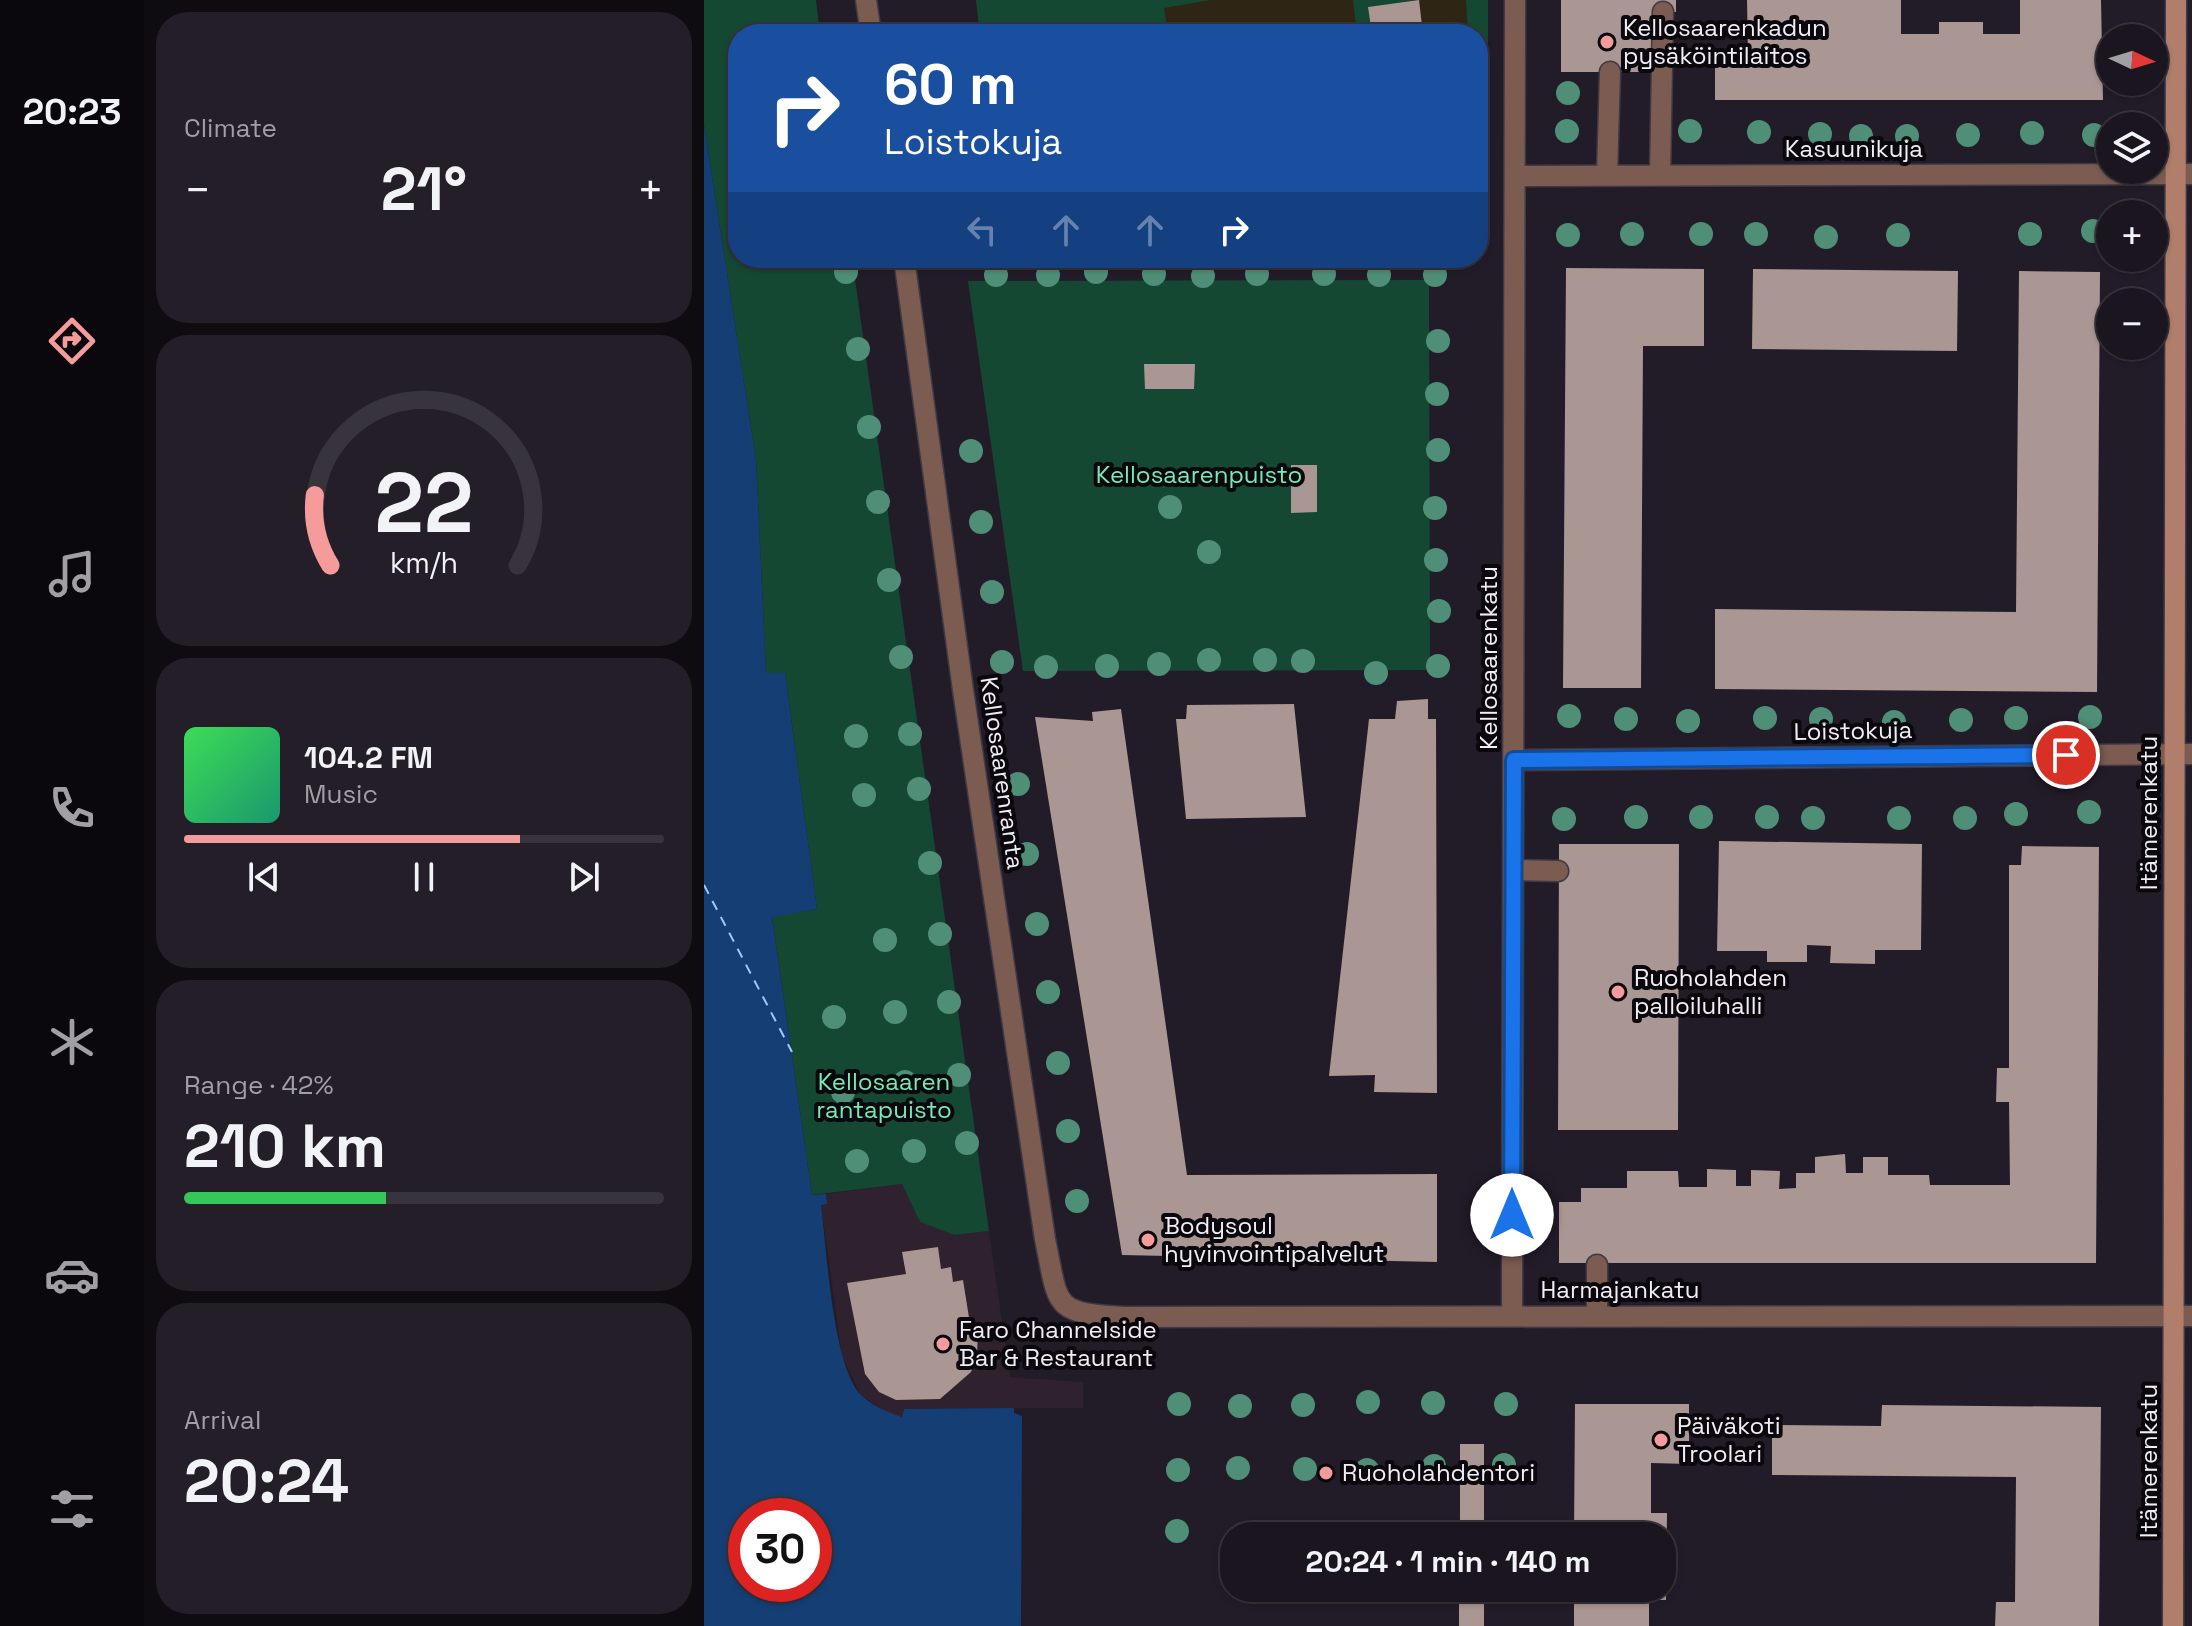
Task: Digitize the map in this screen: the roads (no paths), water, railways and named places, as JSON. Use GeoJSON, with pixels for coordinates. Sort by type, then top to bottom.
{"type":"FeatureCollection","features":[{"type":"Feature","properties":{"kind":"street"},"geometry":{"type":"LineString","coordinates":[[866,0],[870,24]]}},
{"type":"Feature","properties":{"kind":"street","name":"Kellosaarenkatu"},"geometry":{"type":"LineString","coordinates":[[1512,1316],[1515,0]]}},
{"type":"Feature","properties":{"kind":"street","name":"Itämerenkatu"},"geometry":{"type":"LineString","coordinates":[[2173,1626],[2184,1316],[2184,174],[2176,0]]}},
{"type":"Feature","properties":{"kind":"street"},"geometry":{"type":"LineString","coordinates":[[1660,175],[1663,12]]}},
{"type":"Feature","properties":{"kind":"street"},"geometry":{"type":"LineString","coordinates":[[1607,175],[1610,72]]}},
{"type":"Feature","properties":{"kind":"street","name":"Kasuunikuja"},"geometry":{"type":"LineString","coordinates":[[1515,176],[2184,174]]}},
{"type":"Feature","properties":{"kind":"street","name":"Kellosaarenranta"},"geometry":{"type":"LineString","coordinates":[[905,268],[963,690],[1056,1294]]}},
{"type":"Feature","properties":{"kind":"street","name":"Loistokuja"},"geometry":{"type":"LineString","coordinates":[[1514,760],[2184,754]]}},
{"type":"Feature","properties":{"kind":"street"},"geometry":{"type":"LineString","coordinates":[[1514,870],[1558,871]]}},
{"type":"Feature","properties":{"kind":"street"},"geometry":{"type":"LineString","coordinates":[[1597,1265],[1597,1316]]}},
{"type":"Feature","properties":{"kind":"street","name":"Harmajankatu"},"geometry":{"type":"LineString","coordinates":[[1056,1294],[1064,1305],[1084,1315],[2184,1316]]}},
{"type":"Feature","properties":{"kind":"water"},"geometry":{"type":"Polygon","coordinates":[[[704,125],[756,460],[766,673],[785,673],[817,909],[772,917],[812,1195],[826,1194],[827,1204],[821,1205],[837,1331],[850,1377],[859,1393],[873,1405],[902,1417],[904,1409],[1014,1408],[1014,1413],[1022,1416],[1021,1626],[704,1626],[704,125]]]}},
{"type":"Feature","properties":{"kind":"place","name":"Kellosaarenkadun pysäköintilaitos"},"geometry":{"type":"Point","coordinates":[1607,42]}},
{"type":"Feature","properties":{"kind":"place","name":"Ruoholahden palloiluhalli"},"geometry":{"type":"Point","coordinates":[1618,992]}},
{"type":"Feature","properties":{"kind":"place","name":"Bodysoul hyvinvointipalvelut"},"geometry":{"type":"Point","coordinates":[1148,1240]}},
{"type":"Feature","properties":{"kind":"place","name":"Faro Channelside Bar & Restaurant"},"geometry":{"type":"Point","coordinates":[943,1344]}},
{"type":"Feature","properties":{"kind":"place","name":"Päiväkoti Troolari"},"geometry":{"type":"Point","coordinates":[1661,1440]}},
{"type":"Feature","properties":{"kind":"place","name":"Ruoholahdentori"},"geometry":{"type":"Point","coordinates":[1326,1473]}},
{"type":"Feature","properties":{"kind":"park label","name":"Kellosaarenpuisto"},"geometry":{"type":"Point","coordinates":[1199,475]}},
{"type":"Feature","properties":{"kind":"park label","name":"Kellosaaren rantapuisto"},"geometry":{"type":"Point","coordinates":[884,1096]}}]}
